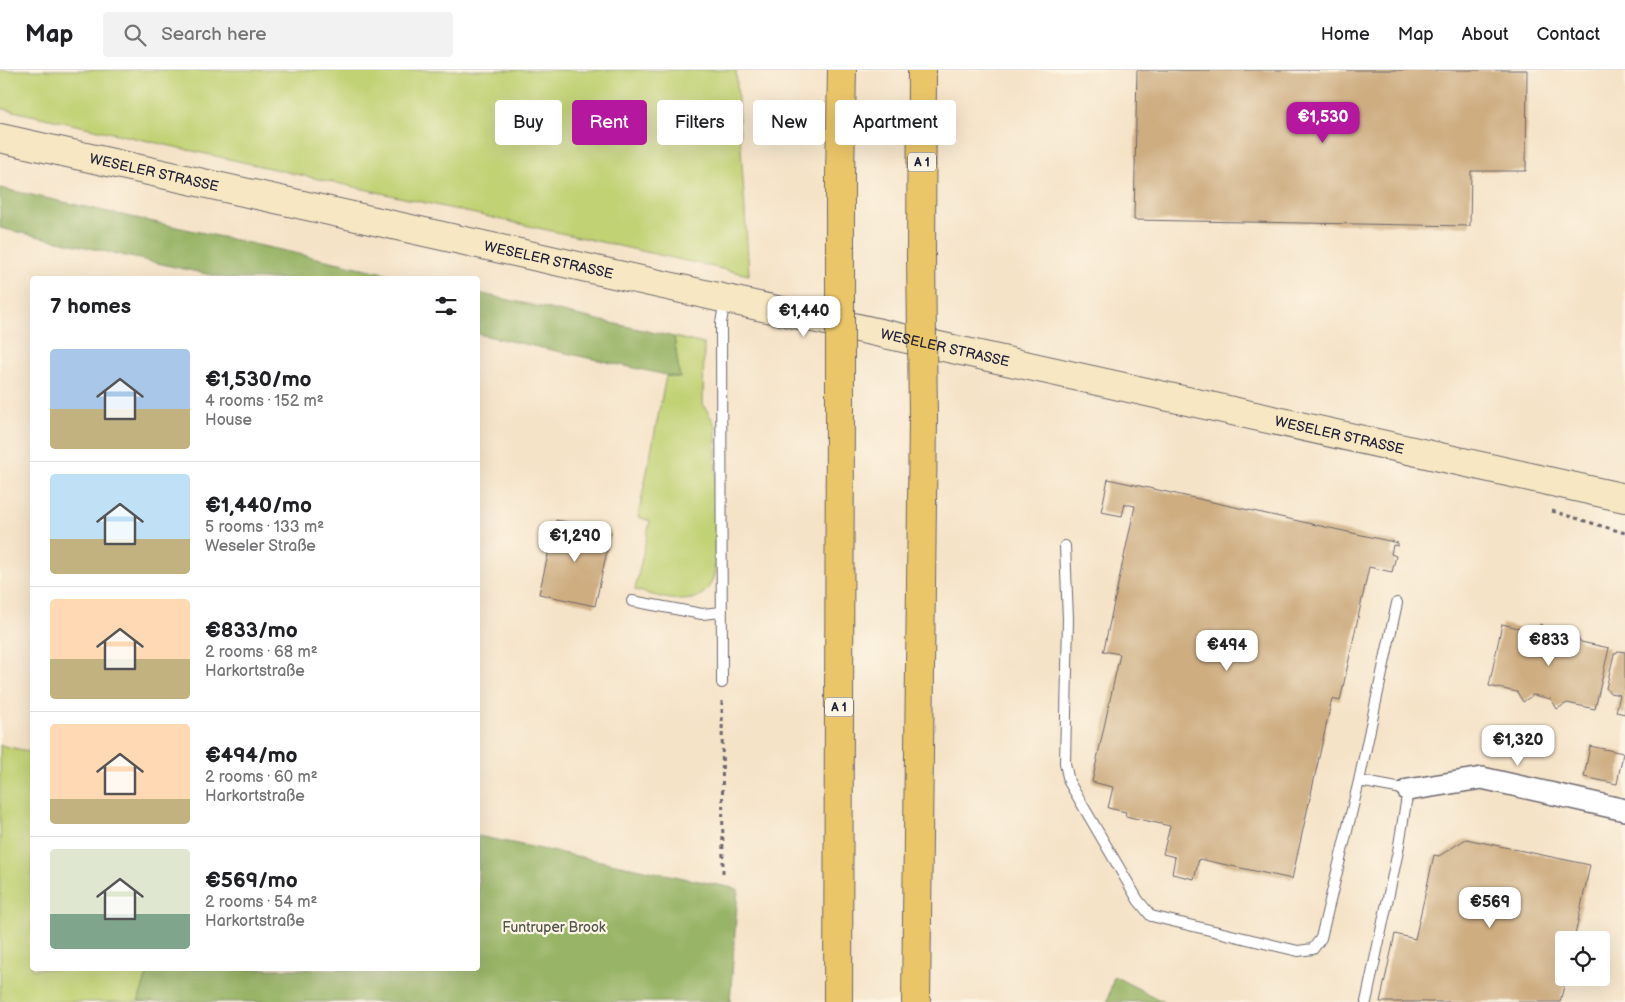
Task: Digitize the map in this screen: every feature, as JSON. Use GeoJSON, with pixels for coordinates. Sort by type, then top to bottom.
{"type":"FeatureCollection","features":[{"type":"Feature","properties":{"kind":"highway","name":"A 1"},"geometry":{"type":"LineString","coordinates":[[838,1002],[840,176],[842,70]]}},
{"type":"Feature","properties":{"kind":"highway","name":"A 1"},"geometry":{"type":"LineString","coordinates":[[916,1002],[923,418],[921,255],[922,70]]}},
{"type":"Feature","properties":{"kind":"main road","name":"WESELER STRASSE"},"geometry":{"type":"LineString","coordinates":[[0,138],[1625,498]]}},
{"type":"Feature","properties":{"kind":"street"},"geometry":{"type":"LineString","coordinates":[[1408,790],[1482,778],[1625,810]]}},
{"type":"Feature","properties":{"kind":"lane"},"geometry":{"type":"LineString","coordinates":[[722,682],[721,323],[726,298]]}},
{"type":"Feature","properties":{"kind":"lane"},"geometry":{"type":"LineString","coordinates":[[1065,546],[1068,619],[1065,763],[1069,782],[1138,900],[1150,916],[1298,951],[1313,949],[1321,938],[1359,781],[1397,602]]}},
{"type":"Feature","properties":{"kind":"lane"},"geometry":{"type":"LineString","coordinates":[[632,601],[702,614],[722,612]]}},
{"type":"Feature","properties":{"kind":"lane"},"geometry":{"type":"LineString","coordinates":[[1359,781],[1408,790],[1398,851],[1366,1002]]}},
{"type":"Feature","properties":{"kind":"path"},"geometry":{"type":"LineString","coordinates":[[722,682],[723,873]]}},
{"type":"Feature","properties":{"kind":"green space"},"geometry":{"type":"Polygon","coordinates":[[[0,70],[736,70],[738,100],[657,100],[657,145],[741,145],[749,275],[0,108],[0,70]]]}},
{"type":"Feature","properties":{"kind":"green space"},"geometry":{"type":"Polygon","coordinates":[[[0,188],[398,276],[216,276],[0,228],[0,188]]]}},
{"type":"Feature","properties":{"kind":"green space"},"geometry":{"type":"Polygon","coordinates":[[[480,293],[674,337],[680,378],[480,334],[480,293]]]}},
{"type":"Feature","properties":{"kind":"green space"},"geometry":{"type":"Polygon","coordinates":[[[674,337],[704,344],[703,404],[716,426],[715,570],[710,584],[703,593],[694,598],[683,600],[659,597],[635,590],[650,521],[638,517],[666,376],[680,378],[674,337]]]}},
{"type":"Feature","properties":{"kind":"green space"},"geometry":{"type":"Polygon","coordinates":[[[0,745],[30,752],[30,971],[148,971],[138,1002],[0,1002],[0,745]]]}},
{"type":"Feature","properties":{"kind":"green space","name":"Funtruper Brook"},"geometry":{"type":"Polygon","coordinates":[[[480,836],[738,889],[730,1002],[138,1002],[148,971],[480,971],[480,836]]]}},
{"type":"Feature","properties":{"kind":"green space"},"geometry":{"type":"Polygon","coordinates":[[[1114,976],[1164,1002],[1107,1002],[1114,976]]]}},
{"type":"Feature","properties":{"kind":"building"},"geometry":{"type":"Polygon","coordinates":[[[1137,70],[1527,70],[1526,171],[1471,171],[1470,226],[1134,220],[1137,70]]]}},
{"type":"Feature","properties":{"kind":"building"},"geometry":{"type":"Polygon","coordinates":[[[1108,479],[1398,543],[1398,546],[1393,545],[1391,554],[1396,556],[1392,572],[1369,567],[1340,701],[1332,699],[1292,879],[1199,859],[1194,879],[1172,874],[1175,857],[1163,854],[1170,826],[1125,816],[1126,812],[1108,808],[1113,787],[1092,782],[1120,654],[1103,651],[1135,506],[1125,504],[1122,516],[1101,512],[1108,479]]]}},
{"type":"Feature","properties":{"kind":"building"},"geometry":{"type":"Polygon","coordinates":[[[556,520],[611,532],[595,606],[539,594],[556,520]]]}},
{"type":"Feature","properties":{"kind":"building"},"geometry":{"type":"Polygon","coordinates":[[[1502,624],[1531,631],[1541,624],[1547,634],[1564,638],[1574,632],[1581,642],[1609,648],[1595,709],[1567,703],[1557,709],[1551,699],[1533,695],[1523,702],[1517,692],[1489,686],[1502,624]]]}},
{"type":"Feature","properties":{"kind":"building"},"geometry":{"type":"Polygon","coordinates":[[[1619,651],[1625,652],[1625,714],[1616,712],[1620,695],[1610,693],[1606,688],[1614,654],[1619,651]]]}},
{"type":"Feature","properties":{"kind":"building"},"geometry":{"type":"Polygon","coordinates":[[[1590,746],[1623,753],[1617,784],[1584,777],[1590,746]]]}},
{"type":"Feature","properties":{"kind":"building"},"geometry":{"type":"Polygon","coordinates":[[[1466,839],[1590,865],[1576,931],[1555,931],[1555,986],[1564,986],[1560,1002],[1380,1002],[1395,934],[1415,939],[1434,855],[1439,856],[1466,839]]]}}]}
